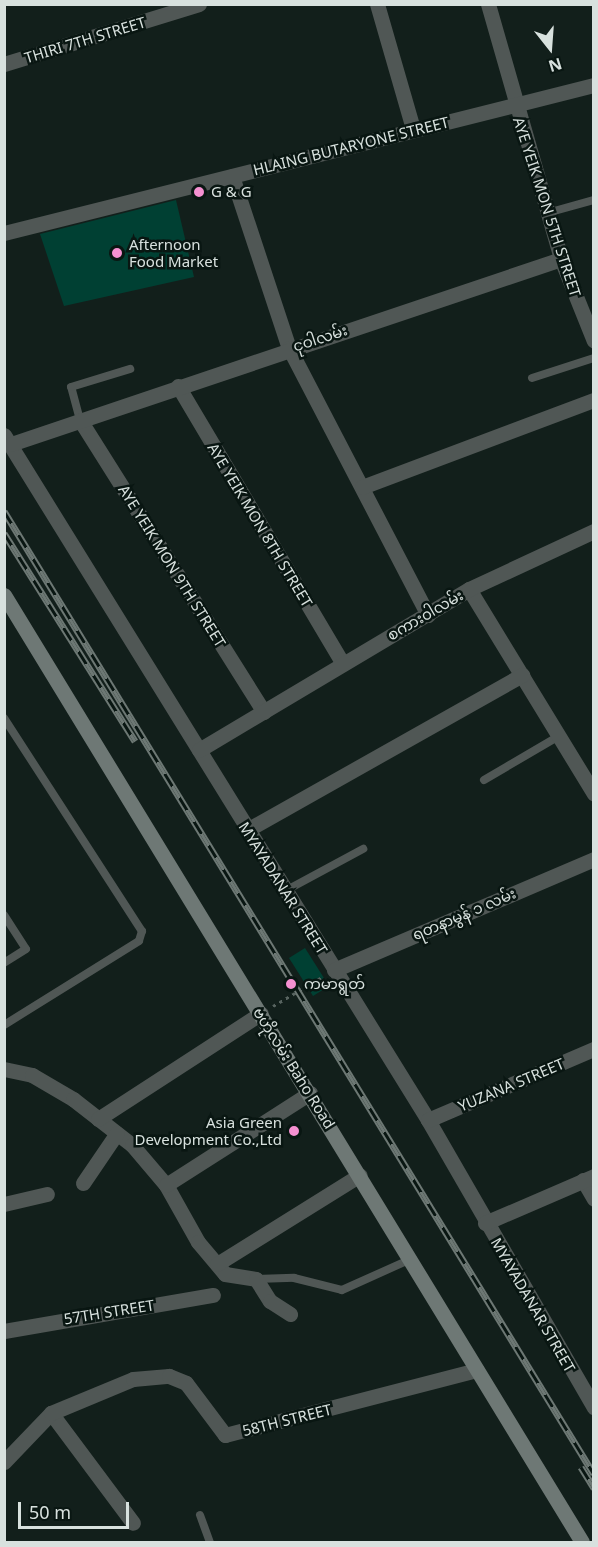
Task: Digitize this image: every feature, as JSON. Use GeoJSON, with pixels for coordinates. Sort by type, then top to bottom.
{"type":"FeatureCollection","features":[{"type":"Feature","properties":{"kind":"main road","name":"ဗဟိုလမ်း Baho Road"},"geometry":{"type":"LineString","coordinates":[[5,597],[310,1093],[582,1542]]}},
{"type":"Feature","properties":{"kind":"street","name":"THIRI 7TH STREET"},"geometry":{"type":"LineString","coordinates":[[4,64],[199,4]]}},
{"type":"Feature","properties":{"kind":"street"},"geometry":{"type":"LineString","coordinates":[[377,4],[413,129]]}},
{"type":"Feature","properties":{"kind":"street","name":"AYE YEIK MON 5TH STREET"},"geometry":{"type":"LineString","coordinates":[[488,4],[514,107],[561,259],[589,319],[594,341]]}},
{"type":"Feature","properties":{"kind":"street","name":"HLAING BUTARYONE STREET"},"geometry":{"type":"LineString","coordinates":[[4,233],[84,209],[232,176],[413,129],[514,107],[594,85]]}},
{"type":"Feature","properties":{"kind":"street"},"geometry":{"type":"LineString","coordinates":[[232,176],[289,348],[428,615]]}},
{"type":"Feature","properties":{"kind":"street","name":"ငုဝါလမ်း"},"geometry":{"type":"LineString","coordinates":[[8,440],[80,420],[289,348],[561,259]]}},
{"type":"Feature","properties":{"kind":"street","name":"AYE YEIK MON 8TH STREET"},"geometry":{"type":"LineString","coordinates":[[178,386],[343,664]]}},
{"type":"Feature","properties":{"kind":"street"},"geometry":{"type":"LineString","coordinates":[[362,487],[594,400]]}},
{"type":"Feature","properties":{"kind":"street","name":"AYE YEIK MON 9TH STREET"},"geometry":{"type":"LineString","coordinates":[[80,420],[264,712]]}},
{"type":"Feature","properties":{"kind":"street","name":"MYAYADANAR STREET"},"geometry":{"type":"LineString","coordinates":[[8,440],[428,1120],[485,1223],[594,1407]]}},
{"type":"Feature","properties":{"kind":"street","name":"စကား၀ါလမ်း"},"geometry":{"type":"LineString","coordinates":[[199,750],[469,589],[594,531]]}},
{"type":"Feature","properties":{"kind":"street"},"geometry":{"type":"LineString","coordinates":[[469,589],[594,794]]}},
{"type":"Feature","properties":{"kind":"street"},"geometry":{"type":"LineString","coordinates":[[247,830],[522,675]]}},
{"type":"Feature","properties":{"kind":"street","name":"ရတနာမွန် ၁ လမ်း"},"geometry":{"type":"LineString","coordinates":[[334,970],[594,859]]}},
{"type":"Feature","properties":{"kind":"street"},"geometry":{"type":"LineString","coordinates":[[98,1119],[261,1013]]}},
{"type":"Feature","properties":{"kind":"street","name":"YUZANA STREET"},"geometry":{"type":"LineString","coordinates":[[428,1120],[594,1049]]}},
{"type":"Feature","properties":{"kind":"street"},"geometry":{"type":"LineString","coordinates":[[4,1069],[32,1075],[117,1133],[165,1185],[198,1242],[217,1264],[236,1279],[256,1279],[270,1301],[290,1314]]}},
{"type":"Feature","properties":{"kind":"street"},"geometry":{"type":"LineString","coordinates":[[165,1185],[310,1093]]}},
{"type":"Feature","properties":{"kind":"street"},"geometry":{"type":"LineString","coordinates":[[84,1183],[117,1133]]}},
{"type":"Feature","properties":{"kind":"street"},"geometry":{"type":"LineString","coordinates":[[217,1264],[360,1175]]}},
{"type":"Feature","properties":{"kind":"street"},"geometry":{"type":"LineString","coordinates":[[485,1223],[588,1178],[594,1198]]}},
{"type":"Feature","properties":{"kind":"street"},"geometry":{"type":"LineString","coordinates":[[4,1204],[47,1194]]}},
{"type":"Feature","properties":{"kind":"street","name":"57TH STREET"},"geometry":{"type":"LineString","coordinates":[[4,1331],[213,1295]]}},
{"type":"Feature","properties":{"kind":"street","name":"58TH STREET"},"geometry":{"type":"LineString","coordinates":[[4,1462],[51,1413],[133,1379],[169,1376],[192,1389],[225,1435],[477,1370]]}},
{"type":"Feature","properties":{"kind":"street"},"geometry":{"type":"LineString","coordinates":[[51,1413],[133,1523]]}},
{"type":"Feature","properties":{"kind":"lane"},"geometry":{"type":"LineString","coordinates":[[547,213],[594,200]]}},
{"type":"Feature","properties":{"kind":"lane"},"geometry":{"type":"LineString","coordinates":[[532,378],[594,358]]}},
{"type":"Feature","properties":{"kind":"lane"},"geometry":{"type":"LineString","coordinates":[[80,420],[71,387],[130,369]]}},
{"type":"Feature","properties":{"kind":"lane"},"geometry":{"type":"LineString","coordinates":[[4,718],[142,931],[139,941],[4,1025]]}},
{"type":"Feature","properties":{"kind":"lane"},"geometry":{"type":"LineString","coordinates":[[484,780],[559,736]]}},
{"type":"Feature","properties":{"kind":"lane"},"geometry":{"type":"LineString","coordinates":[[285,891],[363,849]]}},
{"type":"Feature","properties":{"kind":"lane"},"geometry":{"type":"LineString","coordinates":[[4,915],[26,949],[4,963]]}},
{"type":"Feature","properties":{"kind":"lane"},"geometry":{"type":"LineString","coordinates":[[256,1279],[294,1278],[342,1290],[411,1259]]}},
{"type":"Feature","properties":{"kind":"lane"},"geometry":{"type":"LineString","coordinates":[[200,1515],[210,1542]]}},
{"type":"Feature","properties":{"kind":"path"},"geometry":{"type":"LineString","coordinates":[[261,1013],[334,970]]}},
{"type":"Feature","properties":{"kind":"building","name":"Afternoon Food Market"},"geometry":{"type":"Polygon","coordinates":[[[176,200],[194,277],[64,306],[40,234],[176,200]]]}},
{"type":"Feature","properties":{"kind":"building"},"geometry":{"type":"Polygon","coordinates":[[[305,948],[329,986],[313,996],[289,958],[305,948]]]}},
{"type":"Feature","properties":{"kind":"railway"},"geometry":{"type":"LineString","coordinates":[[4,511],[594,1474]]}},
{"type":"Feature","properties":{"kind":"railway"},"geometry":{"type":"LineString","coordinates":[[4,533],[135,741]]}},
{"type":"Feature","properties":{"kind":"railway"},"geometry":{"type":"LineString","coordinates":[[581,1467],[594,1488]]}},
{"type":"Feature","properties":{"kind":"place","name":"G & G"},"geometry":{"type":"Point","coordinates":[199,192]}},
{"type":"Feature","properties":{"kind":"place","name":"Afternoon Food Market"},"geometry":{"type":"Point","coordinates":[117,253]}},
{"type":"Feature","properties":{"kind":"place","name":"ကမာရွတ်"},"geometry":{"type":"Point","coordinates":[291,984]}},
{"type":"Feature","properties":{"kind":"place","name":"Asia Green Development Co.,Ltd"},"geometry":{"type":"Point","coordinates":[294,1131]}}]}
